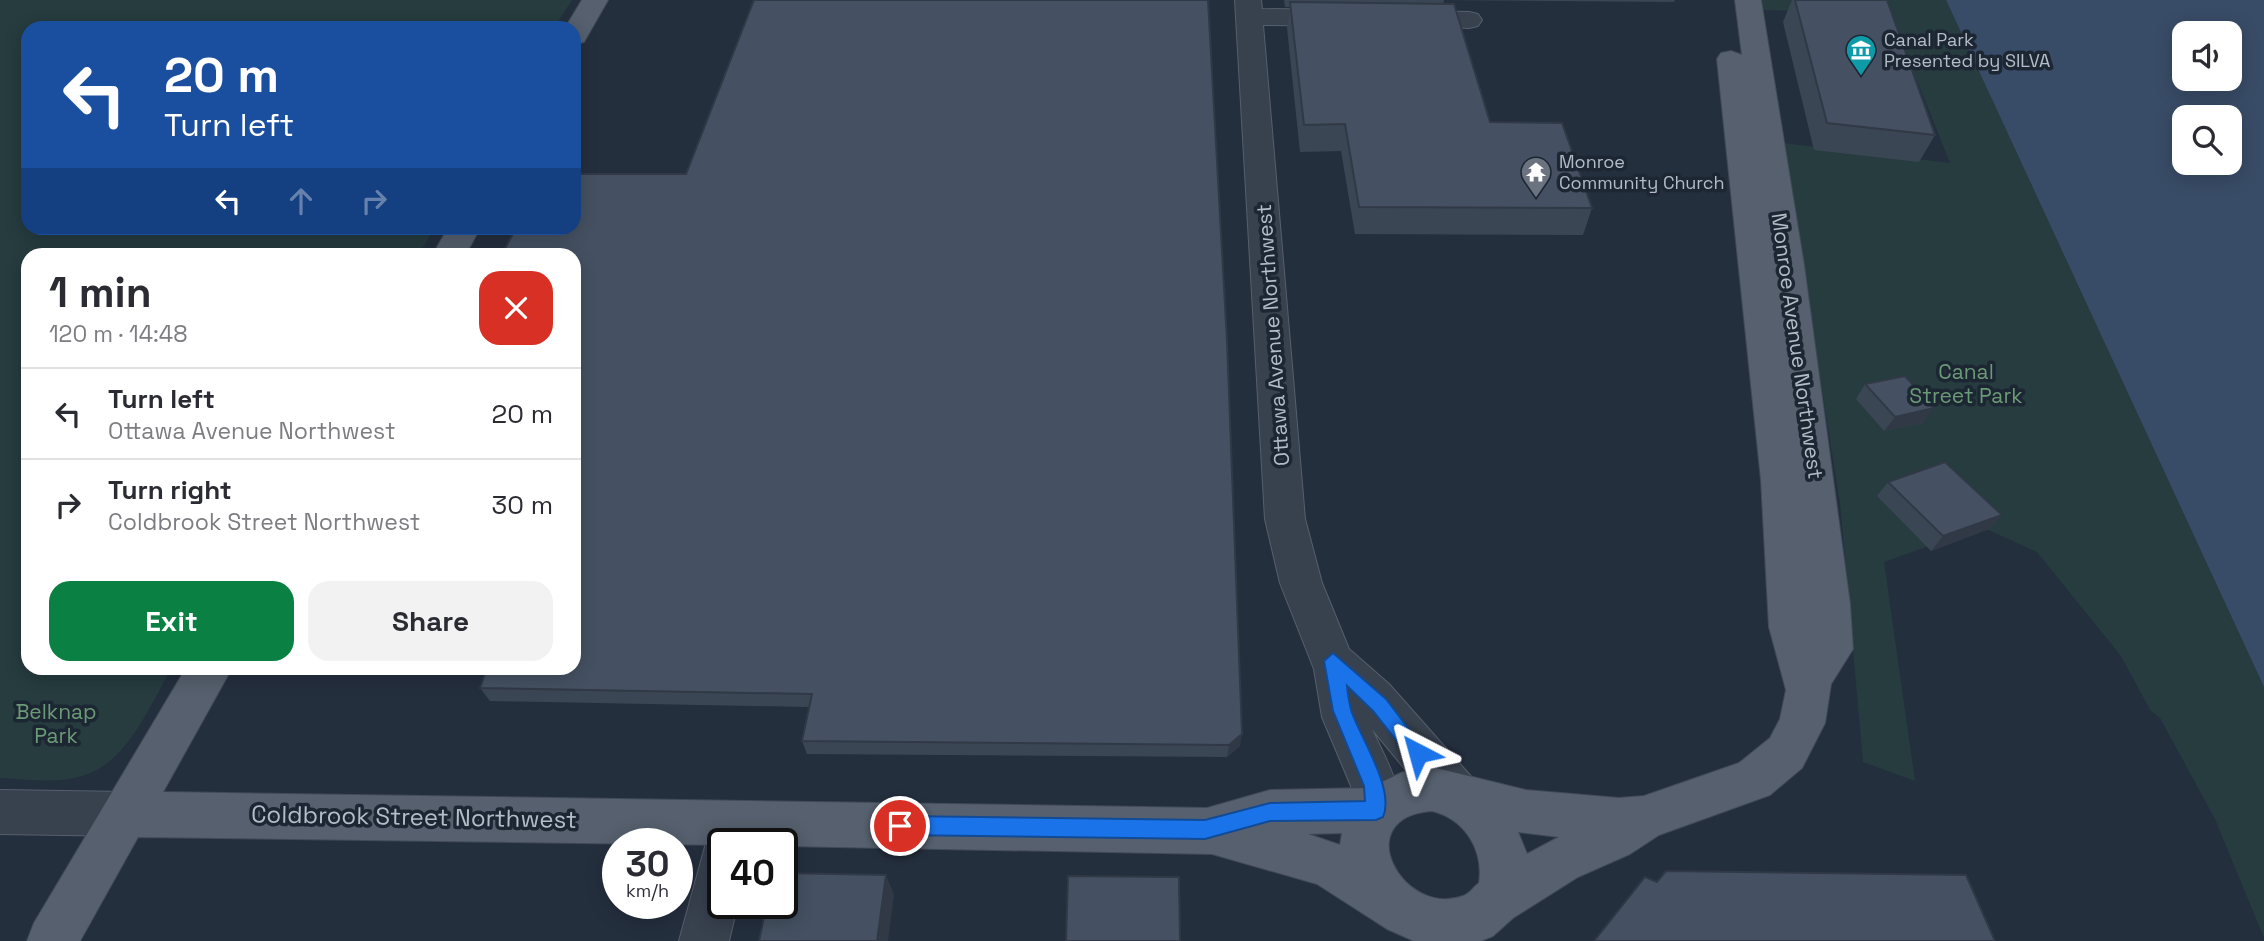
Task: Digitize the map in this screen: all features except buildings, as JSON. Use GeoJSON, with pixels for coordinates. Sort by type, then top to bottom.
{"type":"FeatureCollection","features":[{"type":"Feature","properties":{"kind":"main road"},"geometry":{"type":"LineString","coordinates":[[581,24],[595,0]]}},
{"type":"Feature","properties":{"kind":"main road","name":"Monroe Avenue Northwest"},"geometry":{"type":"LineString","coordinates":[[1376,810],[1395,796],[1419,789],[1445,792],[1526,812],[1619,820],[1644,818],[1736,789],[1772,767],[1797,734],[1805,712],[1807,688],[1790,627],[1780,480],[1725,0]]}},
{"type":"Feature","properties":{"kind":"main road","name":"Monroe Avenue Northwest"},"geometry":{"type":"LineString","coordinates":[[1748,0],[1787,265],[1829,604],[1830,649],[1807,688]]}},
{"type":"Feature","properties":{"kind":"main road"},"geometry":{"type":"LineString","coordinates":[[52,941],[206,675]]}},
{"type":"Feature","properties":{"kind":"main road","name":"Ottawa Avenue Northwest"},"geometry":{"type":"LineString","coordinates":[[1458,797],[1470,804],[1490,823],[1503,846],[1506,873],[1489,922]]}},
{"type":"Feature","properties":{"kind":"main road"},"geometry":{"type":"LineString","coordinates":[[1376,810],[1366,832],[1365,857],[1375,883],[1409,941]]}},
{"type":"Feature","properties":{"kind":"main road","name":"Coldbrook Street Northwest"},"geometry":{"type":"LineString","coordinates":[[1205,830],[1270,812],[1376,810]]}},
{"type":"Feature","properties":{"kind":"main road","name":"Coldbrook Street Northwest"},"geometry":{"type":"LineString","coordinates":[[127,814],[707,841]]}},
{"type":"Feature","properties":{"kind":"main road","name":"Monroe Avenue Northwest"},"geometry":{"type":"LineString","coordinates":[[1489,922],[1561,860],[1613,838],[1644,818]]}},
{"type":"Feature","properties":{"kind":"main road","name":"Coldbrook Street Northwest"},"geometry":{"type":"LineString","coordinates":[[798,840],[1205,830],[1237,835],[1332,865],[1384,895],[1408,914],[1437,923],[1465,921],[1478,916],[1489,922]]}},
{"type":"Feature","properties":{"kind":"street"},"geometry":{"type":"LineString","coordinates":[[1249,8],[1368,19],[1469,20]]}},
{"type":"Feature","properties":{"kind":"street","name":"Ottawa Avenue Northwest"},"geometry":{"type":"LineString","coordinates":[[1249,8],[1285,519],[1301,583],[1333,661],[1342,711],[1374,786],[1376,810]]}},
{"type":"Feature","properties":{"kind":"street","name":"Ottawa Avenue Northwest"},"geometry":{"type":"LineString","coordinates":[[1333,661],[1380,705],[1458,797]]}},
{"type":"Feature","properties":{"kind":"street"},"geometry":{"type":"LineString","coordinates":[[0,812],[127,814]]}},
{"type":"Feature","properties":{"kind":"street"},"geometry":{"type":"LineString","coordinates":[[704,941],[709,919]]}},
{"type":"Feature","properties":{"kind":"green space","name":"Belknap Park"},"geometry":{"type":"Polygon","coordinates":[[[0,0],[572,0],[558,21],[21,21],[21,235],[431,235],[422,248],[21,248],[21,675],[168,675],[136,732],[112,759],[98,769],[62,780],[0,778],[0,0]]]}},
{"type":"Feature","properties":{"kind":"green space","name":"Canal Street Park"},"geometry":{"type":"Polygon","coordinates":[[[1761,0],[1946,0],[2264,687],[2264,938],[2215,819],[2160,718],[2150,710],[2121,656],[2037,552],[1982,527],[1884,562],[1915,781],[1863,762],[1840,503],[1783,143],[1950,163],[1892,18],[1838,12],[1763,10],[1761,0]]]}},
{"type":"Feature","properties":{"kind":"water"},"geometry":{"type":"Polygon","coordinates":[[[1946,0],[2264,0],[2264,687],[1946,0]]]}},
{"type":"Feature","properties":{"kind":"place","name":"Canal Park Presented by SILVA"},"geometry":{"type":"Point","coordinates":[1861,77]}},
{"type":"Feature","properties":{"kind":"place","name":"Monroe Community Church"},"geometry":{"type":"Point","coordinates":[1536,199]}},
{"type":"Feature","properties":{"kind":"route"},"geometry":{"type":"LineString","coordinates":[[900,826],[1205,830],[1270,812],[1376,810],[1374,786],[1342,711],[1333,661],[1380,705],[1418,753]]}}]}
